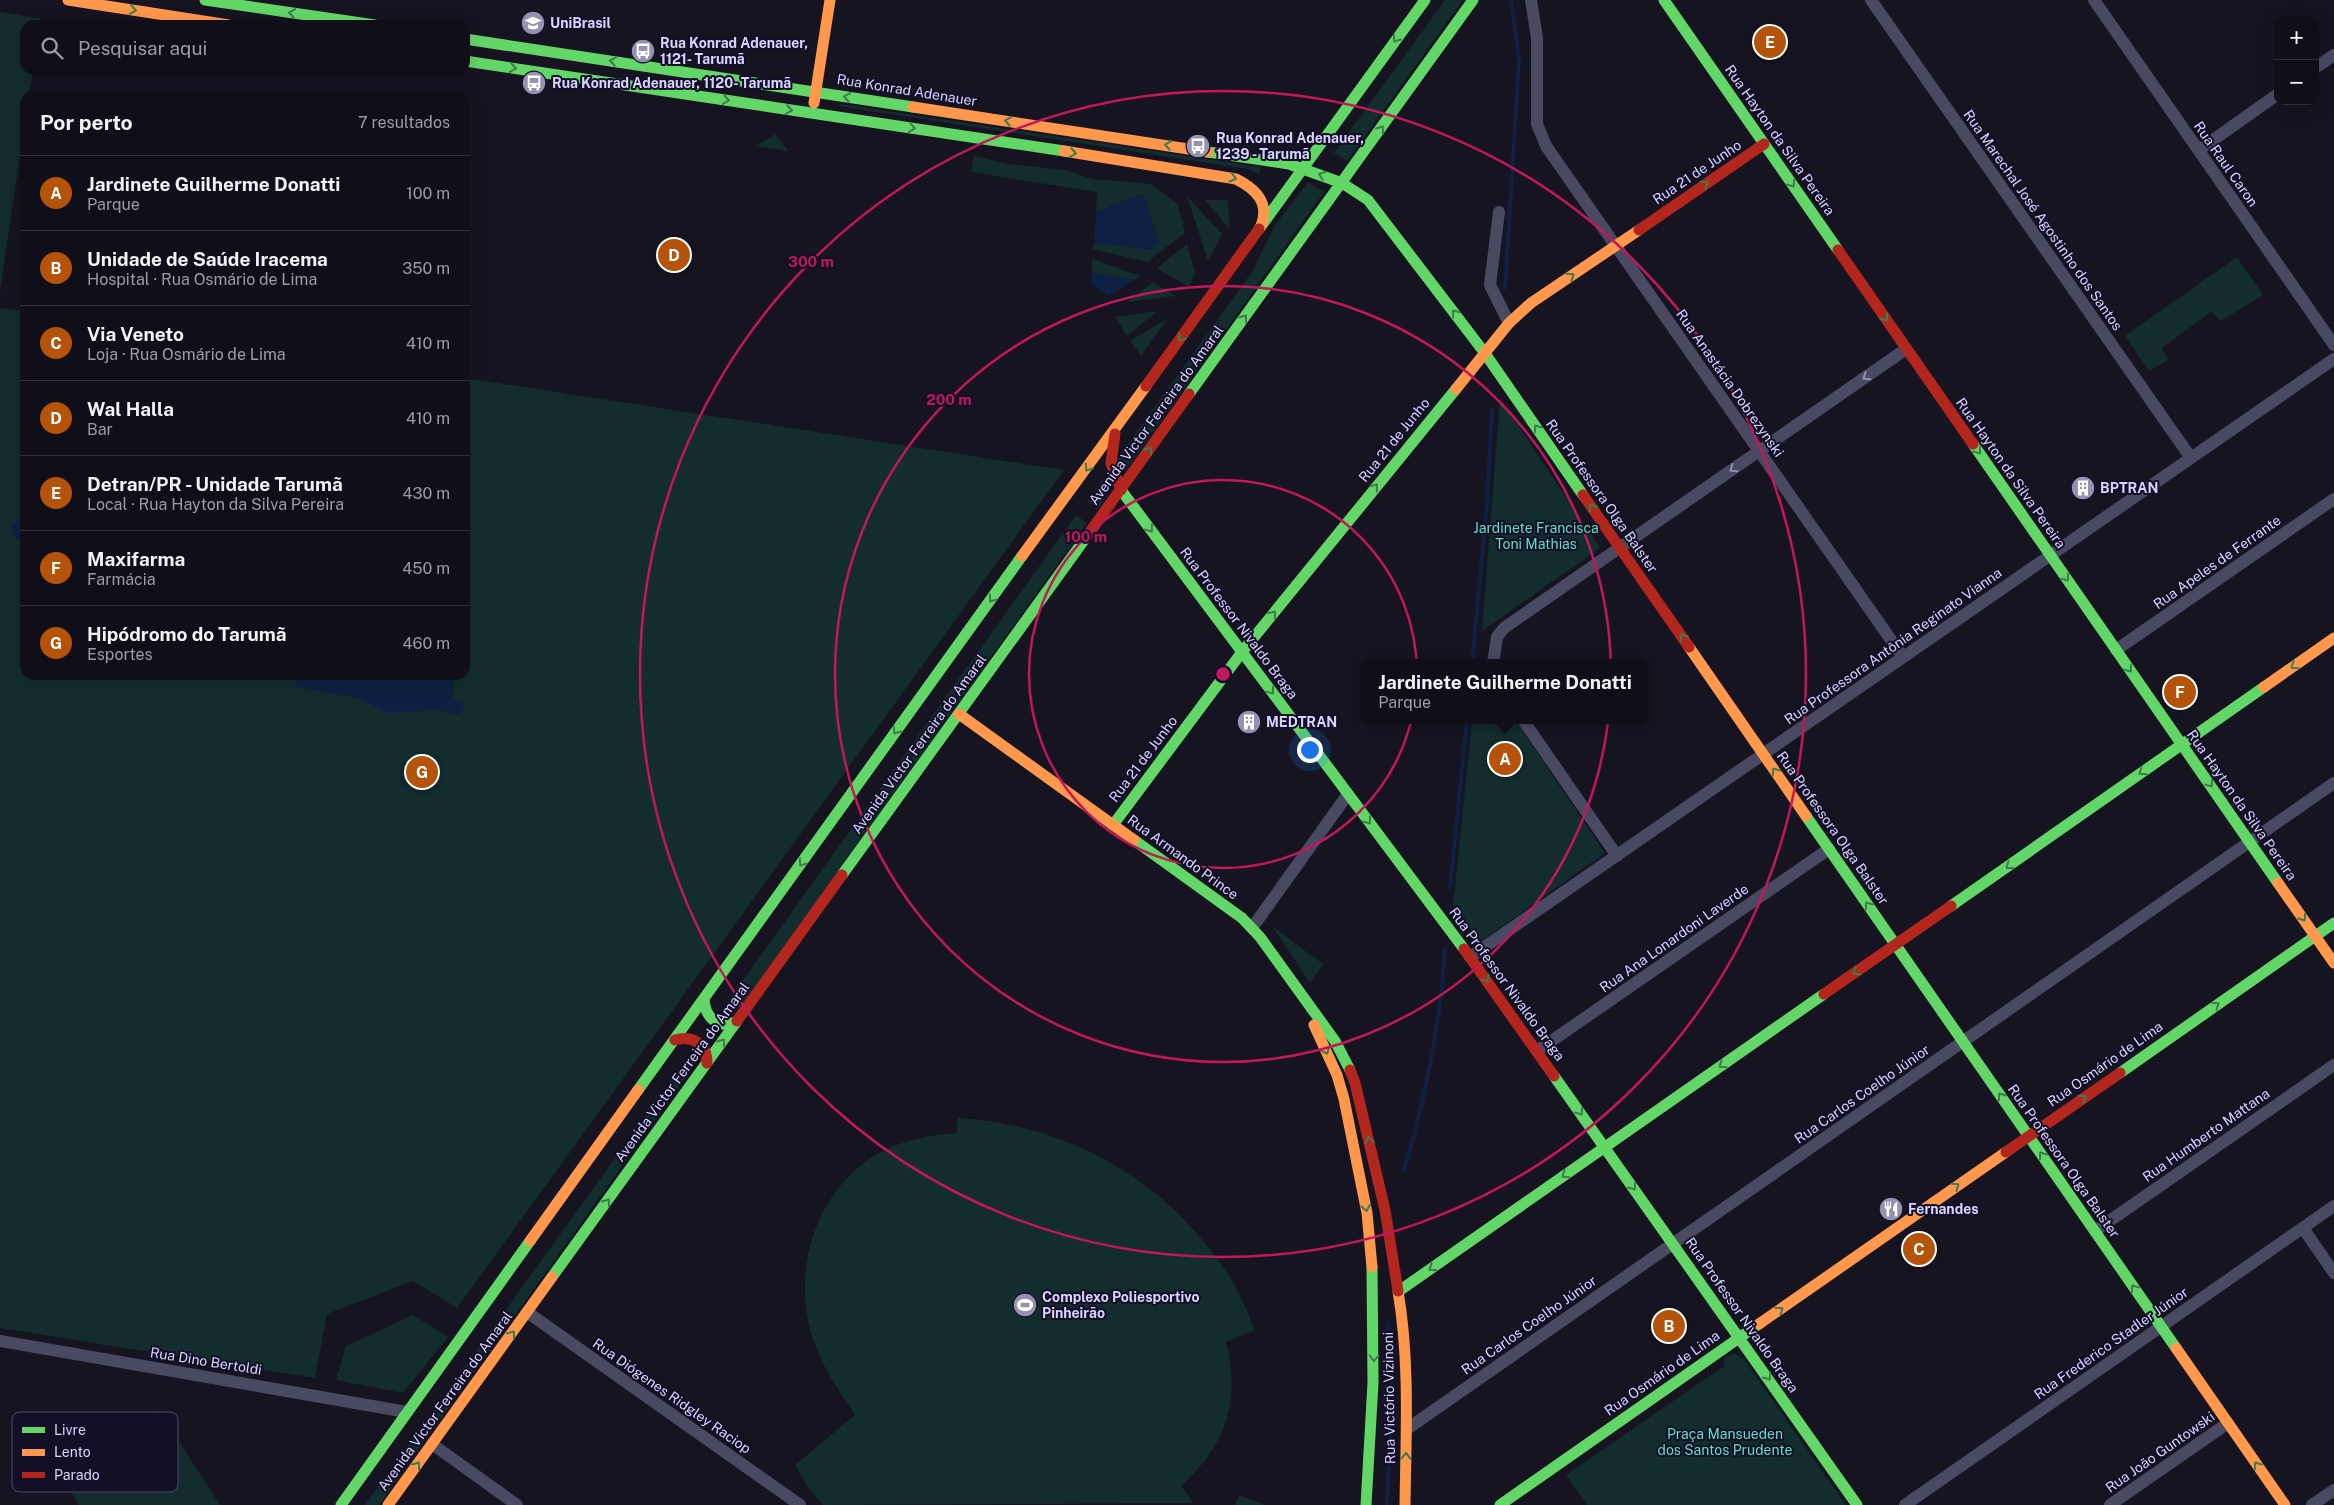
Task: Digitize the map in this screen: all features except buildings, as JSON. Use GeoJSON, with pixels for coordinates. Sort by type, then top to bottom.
{"type":"FeatureCollection","features":[{"type":"Feature","properties":{"kind":"main road"},"geometry":{"type":"LineString","coordinates":[[68,0],[197,20]]}},
{"type":"Feature","properties":{"kind":"main road"},"geometry":{"type":"LineString","coordinates":[[205,0],[341,20]]}},
{"type":"Feature","properties":{"kind":"main road"},"geometry":{"type":"LineString","coordinates":[[812,113],[830,0]]}},
{"type":"Feature","properties":{"kind":"main road","name":"Avenida Victor Ferreira do Amaral"},"geometry":{"type":"LineString","coordinates":[[341,1505],[1425,0]]}},
{"type":"Feature","properties":{"kind":"main road","name":"Avenida Victor Ferreira do Amaral"},"geometry":{"type":"LineString","coordinates":[[388,1505],[1473,0]]}},
{"type":"Feature","properties":{"kind":"main road","name":"Rua Hayton da Silva Pereira"},"geometry":{"type":"LineString","coordinates":[[1664,0],[2334,963]]}},
{"type":"Feature","properties":{"kind":"main road","name":"Rua Konrad Adenauer"},"geometry":{"type":"LineString","coordinates":[[470,40],[1289,164],[1342,183]]}},
{"type":"Feature","properties":{"kind":"main road"},"geometry":{"type":"LineString","coordinates":[[470,61],[1228,176],[1246,182],[1260,196],[1264,211],[1261,227]]}},
{"type":"Feature","properties":{"kind":"main road","name":"Rua 21 de Junho"},"geometry":{"type":"LineString","coordinates":[[1113,825],[1242,652],[1509,323],[1531,303],[1764,144]]}},
{"type":"Feature","properties":{"kind":"main road","name":"Rua Professora Olga Balster"},"geometry":{"type":"LineString","coordinates":[[1342,183],[1368,200],[1484,352],[2284,1505]]}},
{"type":"Feature","properties":{"kind":"main road","name":"Rua Professor Nivaldo Braga"},"geometry":{"type":"LineString","coordinates":[[1116,428],[1109,459],[1112,473],[1121,490],[1470,958],[1740,1337],[1857,1505]]}},
{"type":"Feature","properties":{"kind":"main road"},"geometry":{"type":"LineString","coordinates":[[1399,1291],[2334,638]]}},
{"type":"Feature","properties":{"kind":"main road","name":"Rua Armando Prince"},"geometry":{"type":"LineString","coordinates":[[959,714],[1232,911],[1252,928],[1335,1041],[1356,1083],[1385,1210],[1399,1291]]}},
{"type":"Feature","properties":{"kind":"main road","name":"Rua Osmário de Lima"},"geometry":{"type":"LineString","coordinates":[[1500,1505],[2334,923]]}},
{"type":"Feature","properties":{"kind":"main road","name":"Rua Armando Prince"},"geometry":{"type":"LineString","coordinates":[[1298,991],[1326,1051],[1344,1099],[1372,1251],[1374,1310]]}},
{"type":"Feature","properties":{"kind":"main road"},"geometry":{"type":"LineString","coordinates":[[704,999],[706,1012],[714,1022],[726,1025],[736,1022]]}},
{"type":"Feature","properties":{"kind":"main road"},"geometry":{"type":"LineString","coordinates":[[675,1040],[687,1037],[699,1042],[706,1050],[707,1063]]}},
{"type":"Feature","properties":{"kind":"main road","name":"Rua Victório Vizinoni"},"geometry":{"type":"LineString","coordinates":[[1399,1291],[1406,1353],[1405,1505]]}},
{"type":"Feature","properties":{"kind":"main road","name":"Rua Victório Vizinoni"},"geometry":{"type":"LineString","coordinates":[[1366,1505],[1373,1383],[1374,1310]]}},
{"type":"Feature","properties":{"kind":"street","name":"Rua Anastácia Dobrezynski"},"geometry":{"type":"LineString","coordinates":[[1531,0],[1538,43],[1537,124],[1546,146],[1903,658]]}},
{"type":"Feature","properties":{"kind":"street","name":"Rua Marechal José Agostinho dos Santos"},"geometry":{"type":"LineString","coordinates":[[1871,0],[2190,458]]}},
{"type":"Feature","properties":{"kind":"street","name":"Rua Raul Caron"},"geometry":{"type":"LineString","coordinates":[[2094,0],[2334,345]]}},
{"type":"Feature","properties":{"kind":"street"},"geometry":{"type":"LineString","coordinates":[[2319,65],[2334,55]]}},
{"type":"Feature","properties":{"kind":"street"},"geometry":{"type":"LineString","coordinates":[[2199,150],[2274,97]]}},
{"type":"Feature","properties":{"kind":"street"},"geometry":{"type":"LineString","coordinates":[[1499,212],[1490,285],[1509,323]]}},
{"type":"Feature","properties":{"kind":"street"},"geometry":{"type":"LineString","coordinates":[[1493,659],[1496,637],[1504,628],[1906,349]]}},
{"type":"Feature","properties":{"kind":"street","name":"Rua Professora Antônia Reginato Vianna"},"geometry":{"type":"LineString","coordinates":[[1470,958],[2334,358]]}},
{"type":"Feature","properties":{"kind":"street","name":"Rua Apeles de Ferrante"},"geometry":{"type":"LineString","coordinates":[[2116,650],[2334,499]]}},
{"type":"Feature","properties":{"kind":"street"},"geometry":{"type":"LineString","coordinates":[[1526,724],[1617,856]]}},
{"type":"Feature","properties":{"kind":"street","name":"Rua Carlos Coelho Júnior"},"geometry":{"type":"LineString","coordinates":[[1407,1429],[2334,783]]}},
{"type":"Feature","properties":{"kind":"street"},"geometry":{"type":"LineString","coordinates":[[1252,928],[1348,794]]}},
{"type":"Feature","properties":{"kind":"street","name":"Rua Ana Lonardoni Laverde"},"geometry":{"type":"LineString","coordinates":[[1536,1051],[1829,849]]}},
{"type":"Feature","properties":{"kind":"street","name":"Rua Humberto Mattana"},"geometry":{"type":"LineString","coordinates":[[2094,1231],[2334,1064]]}},
{"type":"Feature","properties":{"kind":"street","name":"Rua Frederico Stadler Júnior"},"geometry":{"type":"LineString","coordinates":[[1905,1505],[2334,1206]]}},
{"type":"Feature","properties":{"kind":"street"},"geometry":{"type":"LineString","coordinates":[[2303,1228],[2334,1273]]}},
{"type":"Feature","properties":{"kind":"street","name":"Rua Diógenes Ridgley Raciop"},"geometry":{"type":"LineString","coordinates":[[527,1312],[800,1505]]}},
{"type":"Feature","properties":{"kind":"street","name":"Rua Dino Bertoldi"},"geometry":{"type":"LineString","coordinates":[[0,1341],[407,1412]]}},
{"type":"Feature","properties":{"kind":"street","name":"Rua João Guntowski"},"geometry":{"type":"LineString","coordinates":[[2110,1505],[2228,1423]]}},
{"type":"Feature","properties":{"kind":"street"},"geometry":{"type":"LineString","coordinates":[[432,1444],[517,1505]]}},
{"type":"Feature","properties":{"kind":"street"},"geometry":{"type":"LineString","coordinates":[[2312,1505],[2334,1490]]}},
{"type":"Feature","properties":{"kind":"green space"},"geometry":{"type":"Polygon","coordinates":[[[1445,0],[1463,0],[1347,161],[1334,153],[1445,0]]]}},
{"type":"Feature","properties":{"kind":"green space"},"geometry":{"type":"Polygon","coordinates":[[[0,12],[41,19],[20,20],[20,75],[32,75],[30,90],[20,90],[20,157],[0,291],[0,12]]]}},
{"type":"Feature","properties":{"kind":"green space"},"geometry":{"type":"Polygon","coordinates":[[[840,104],[1261,167],[1259,174],[1247,169],[839,106],[840,104]]]}},
{"type":"Feature","properties":{"kind":"green space"},"geometry":{"type":"Polygon","coordinates":[[[775,134],[788,151],[756,146],[775,134]]]}},
{"type":"Feature","properties":{"kind":"green space"},"geometry":{"type":"Polygon","coordinates":[[[974,156],[1008,164],[1065,170],[1093,179],[1151,184],[1178,205],[1185,233],[1147,262],[1093,249],[1094,242],[1149,249],[1159,242],[1143,194],[1096,212],[1097,192],[971,172],[974,156]]]}},
{"type":"Feature","properties":{"kind":"green space"},"geometry":{"type":"Polygon","coordinates":[[[1308,182],[1324,192],[1124,473],[1117,459],[1252,272],[1275,225],[1308,182]]]}},
{"type":"Feature","properties":{"kind":"green space"},"geometry":{"type":"Polygon","coordinates":[[[1187,196],[1222,234],[1208,261],[1187,196]]]}},
{"type":"Feature","properties":{"kind":"green space"},"geometry":{"type":"Polygon","coordinates":[[[1205,200],[1228,200],[1230,230],[1205,200]]]}},
{"type":"Feature","properties":{"kind":"green space"},"geometry":{"type":"Polygon","coordinates":[[[1187,244],[1195,273],[1189,287],[1157,268],[1187,244]]]}},
{"type":"Feature","properties":{"kind":"green space"},"geometry":{"type":"Polygon","coordinates":[[[2237,257],[2263,295],[2221,321],[2211,312],[2162,348],[2168,360],[2149,371],[2125,336],[2237,257]]]}},
{"type":"Feature","properties":{"kind":"green space"},"geometry":{"type":"Polygon","coordinates":[[[1092,259],[1141,276],[1134,280],[1092,273],[1092,259]]]}},
{"type":"Feature","properties":{"kind":"green space"},"geometry":{"type":"Polygon","coordinates":[[[1153,282],[1176,296],[1127,302],[1153,282]]]}},
{"type":"Feature","properties":{"kind":"green space"},"geometry":{"type":"Polygon","coordinates":[[[0,308],[20,310],[20,680],[470,680],[470,379],[1064,470],[457,1308],[413,1281],[327,1314],[315,1378],[0,1328],[0,308]]]}},
{"type":"Feature","properties":{"kind":"green space"},"geometry":{"type":"Polygon","coordinates":[[[1158,311],[1127,336],[1115,317],[1158,311]]]}},
{"type":"Feature","properties":{"kind":"green space"},"geometry":{"type":"Polygon","coordinates":[[[1168,318],[1141,356],[1130,341],[1168,318]]]}},
{"type":"Feature","properties":{"kind":"green space","name":"Jardinete Francisca Toni Mathias"},"geometry":{"type":"Polygon","coordinates":[[[1500,398],[1600,548],[1482,631],[1500,398]]]}},
{"type":"Feature","properties":{"kind":"green space"},"geometry":{"type":"Polygon","coordinates":[[[1103,479],[1107,496],[1098,509],[1087,501],[1103,479]]]}},
{"type":"Feature","properties":{"kind":"green space"},"geometry":{"type":"Polygon","coordinates":[[[1076,515],[1087,523],[739,1009],[728,1001],[1076,515]]]}},
{"type":"Feature","properties":{"kind":"green space"},"geometry":{"type":"Polygon","coordinates":[[[1472,724],[1518,724],[1605,853],[1480,942],[1453,906],[1472,724]]]}},
{"type":"Feature","properties":{"kind":"green space"},"geometry":{"type":"Polygon","coordinates":[[[1273,927],[1323,964],[1310,983],[1273,927]]]}},
{"type":"Feature","properties":{"kind":"green space"},"geometry":{"type":"Polygon","coordinates":[[[688,1057],[696,1063],[379,1505],[365,1505],[688,1057]]]}},
{"type":"Feature","properties":{"kind":"green space","name":"Complexo Poliesportivo Pinheirão"},"geometry":{"type":"Polygon","coordinates":[[[958,1118],[1000,1123],[1039,1132],[1077,1146],[1113,1164],[1146,1186],[1177,1212],[1204,1242],[1233,1282],[1255,1330],[1226,1342],[1232,1383],[1226,1421],[1209,1455],[1181,1486],[1194,1503],[823,1505],[809,1489],[795,1465],[855,1415],[822,1362],[814,1342],[808,1318],[805,1294],[806,1269],[810,1245],[819,1221],[830,1200],[845,1180],[864,1163],[885,1150],[908,1141],[957,1133],[958,1118]]]}},
{"type":"Feature","properties":{"kind":"green space"},"geometry":{"type":"Polygon","coordinates":[[[413,1315],[448,1337],[403,1393],[336,1380],[346,1346],[413,1315]]]}},
{"type":"Feature","properties":{"kind":"green space","name":"Praça Mansueden dos Santos Prudente"},"geometry":{"type":"Polygon","coordinates":[[[1734,1353],[1744,1359],[1846,1505],[1587,1505],[1566,1475],[1724,1366],[1724,1358],[1734,1353]]]}},
{"type":"Feature","properties":{"kind":"green space"},"geometry":{"type":"Polygon","coordinates":[[[178,1440],[220,1505],[79,1505],[71,1492],[178,1492],[178,1440]]]}},
{"type":"Feature","properties":{"kind":"green space"},"geometry":{"type":"Polygon","coordinates":[[[1239,1495],[1265,1505],[1235,1505],[1239,1495]]]}},
{"type":"Feature","properties":{"kind":"water"},"geometry":{"type":"Polygon","coordinates":[[[1143,194],[1159,242],[1149,249],[1094,242],[1096,212],[1143,194]]]}},
{"type":"Feature","properties":{"kind":"water"},"geometry":{"type":"Polygon","coordinates":[[[1092,273],[1134,280],[1109,296],[1091,284],[1092,273]]]}},
{"type":"Feature","properties":{"kind":"water"},"geometry":{"type":"Polygon","coordinates":[[[16,521],[20,521],[20,541],[17,539],[12,527],[16,521]]]}},
{"type":"Feature","properties":{"kind":"water"},"geometry":{"type":"Polygon","coordinates":[[[295,680],[454,680],[453,700],[465,704],[460,715],[438,710],[387,713],[361,699],[295,686],[295,680]]]}},
{"type":"Feature","properties":{"kind":"waterway"},"geometry":{"type":"LineString","coordinates":[[1505,288],[1519,60],[1511,0]]}},
{"type":"Feature","properties":{"kind":"waterway"},"geometry":{"type":"LineString","coordinates":[[1472,659],[1487,504],[1492,410]]}},
{"type":"Feature","properties":{"kind":"waterway"},"geometry":{"type":"LineString","coordinates":[[1450,888],[1467,724]]}},
{"type":"Feature","properties":{"kind":"waterway"},"geometry":{"type":"LineString","coordinates":[[1404,1170],[1431,1061],[1440,1005],[1445,949]]}},
{"type":"Feature","properties":{"kind":"waterway"},"geometry":{"type":"LineString","coordinates":[[1387,1505],[1392,1390],[1388,1323]]}},
{"type":"Feature","properties":{"kind":"traffic: fast"},"geometry":{"type":"LineString","coordinates":[[205,0],[341,20]]}},
{"type":"Feature","properties":{"kind":"traffic: fast"},"geometry":{"type":"LineString","coordinates":[[1259,229],[1425,0]]}},
{"type":"Feature","properties":{"kind":"traffic: fast"},"geometry":{"type":"LineString","coordinates":[[1189,394],[1473,0]]}},
{"type":"Feature","properties":{"kind":"traffic: fast"},"geometry":{"type":"LineString","coordinates":[[1664,0],[1838,250]]}},
{"type":"Feature","properties":{"kind":"traffic: fast"},"geometry":{"type":"LineString","coordinates":[[470,40],[913,107]]}},
{"type":"Feature","properties":{"kind":"traffic: fast"},"geometry":{"type":"LineString","coordinates":[[470,62],[1064,151]]}},
{"type":"Feature","properties":{"kind":"traffic: fast"},"geometry":{"type":"LineString","coordinates":[[1208,152],[1289,164],[1342,183],[1368,200],[1484,352],[1583,495]]}},
{"type":"Feature","properties":{"kind":"traffic: fast"},"geometry":{"type":"LineString","coordinates":[[1113,825],[1242,652],[1456,389]]}},
{"type":"Feature","properties":{"kind":"traffic: fast"},"geometry":{"type":"LineString","coordinates":[[1973,444],[2278,883]]}},
{"type":"Feature","properties":{"kind":"traffic: fast"},"geometry":{"type":"LineString","coordinates":[[1121,490],[1464,949]]}},
{"type":"Feature","properties":{"kind":"traffic: fast"},"geometry":{"type":"LineString","coordinates":[[842,875],[1087,536]]}},
{"type":"Feature","properties":{"kind":"traffic: fast"},"geometry":{"type":"LineString","coordinates":[[638,1090],[1022,556]]}},
{"type":"Feature","properties":{"kind":"traffic: fast"},"geometry":{"type":"LineString","coordinates":[[1951,906],[2264,687]]}},
{"type":"Feature","properties":{"kind":"traffic: fast"},"geometry":{"type":"LineString","coordinates":[[1806,816],[2176,1348]]}},
{"type":"Feature","properties":{"kind":"traffic: fast"},"geometry":{"type":"LineString","coordinates":[[1134,840],[1242,918],[1260,937],[1335,1041],[1350,1070]]}},
{"type":"Feature","properties":{"kind":"traffic: fast"},"geometry":{"type":"LineString","coordinates":[[2120,1073],[2334,923]]}},
{"type":"Feature","properties":{"kind":"traffic: fast"},"geometry":{"type":"LineString","coordinates":[[1399,1291],[1824,994]]}},
{"type":"Feature","properties":{"kind":"traffic: fast"},"geometry":{"type":"LineString","coordinates":[[704,999],[707,1012],[718,1023],[729,1024],[736,1022]]}},
{"type":"Feature","properties":{"kind":"traffic: fast"},"geometry":{"type":"LineString","coordinates":[[552,1277],[737,1021]]}},
{"type":"Feature","properties":{"kind":"traffic: fast"},"geometry":{"type":"LineString","coordinates":[[1554,1076],[1857,1505]]}},
{"type":"Feature","properties":{"kind":"traffic: fast"},"geometry":{"type":"LineString","coordinates":[[341,1505],[530,1241]]}},
{"type":"Feature","properties":{"kind":"traffic: fast"},"geometry":{"type":"LineString","coordinates":[[1366,1505],[1373,1383],[1372,1267]]}},
{"type":"Feature","properties":{"kind":"traffic: fast"},"geometry":{"type":"LineString","coordinates":[[1500,1505],[1759,1324]]}},
{"type":"Feature","properties":{"kind":"traffic: slow"},"geometry":{"type":"LineString","coordinates":[[68,0],[197,20]]}},
{"type":"Feature","properties":{"kind":"traffic: slow"},"geometry":{"type":"LineString","coordinates":[[814,103],[830,0]]}},
{"type":"Feature","properties":{"kind":"traffic: slow"},"geometry":{"type":"LineString","coordinates":[[913,107],[1208,152]]}},
{"type":"Feature","properties":{"kind":"traffic: slow"},"geometry":{"type":"LineString","coordinates":[[1064,151],[1236,179],[1250,187],[1259,198],[1264,210],[1261,226]]}},
{"type":"Feature","properties":{"kind":"traffic: slow"},"geometry":{"type":"LineString","coordinates":[[1456,389],[1509,323],[1531,303],[1639,230]]}},
{"type":"Feature","properties":{"kind":"traffic: slow"},"geometry":{"type":"LineString","coordinates":[[1022,556],[1146,386]]}},
{"type":"Feature","properties":{"kind":"traffic: slow"},"geometry":{"type":"LineString","coordinates":[[2264,687],[2334,638]]}},
{"type":"Feature","properties":{"kind":"traffic: slow"},"geometry":{"type":"LineString","coordinates":[[1689,647],[1806,816]]}},
{"type":"Feature","properties":{"kind":"traffic: slow"},"geometry":{"type":"LineString","coordinates":[[959,714],[1134,840]]}},
{"type":"Feature","properties":{"kind":"traffic: slow"},"geometry":{"type":"LineString","coordinates":[[2278,883],[2334,963]]}},
{"type":"Feature","properties":{"kind":"traffic: slow"},"geometry":{"type":"LineString","coordinates":[[1314,1025],[1337,1075],[1344,1099],[1367,1213],[1372,1267]]}},
{"type":"Feature","properties":{"kind":"traffic: slow"},"geometry":{"type":"LineString","coordinates":[[530,1241],[638,1090]]}},
{"type":"Feature","properties":{"kind":"traffic: slow"},"geometry":{"type":"LineString","coordinates":[[1759,1324],[2006,1152]]}},
{"type":"Feature","properties":{"kind":"traffic: slow"},"geometry":{"type":"LineString","coordinates":[[388,1505],[552,1277]]}},
{"type":"Feature","properties":{"kind":"traffic: slow"},"geometry":{"type":"LineString","coordinates":[[1398,1291],[1406,1371],[1405,1505]]}},
{"type":"Feature","properties":{"kind":"traffic: slow"},"geometry":{"type":"LineString","coordinates":[[2176,1348],[2285,1505]]}},
{"type":"Feature","properties":{"kind":"traffic: jam"},"geometry":{"type":"LineString","coordinates":[[1639,230],[1764,144]]}},
{"type":"Feature","properties":{"kind":"traffic: jam"},"geometry":{"type":"LineString","coordinates":[[1146,386],[1259,229]]}},
{"type":"Feature","properties":{"kind":"traffic: jam"},"geometry":{"type":"LineString","coordinates":[[1838,250],[1973,444]]}},
{"type":"Feature","properties":{"kind":"traffic: jam"},"geometry":{"type":"LineString","coordinates":[[1087,536],[1189,394]]}},
{"type":"Feature","properties":{"kind":"traffic: jam"},"geometry":{"type":"LineString","coordinates":[[1115,434],[1111,463],[1121,490]]}},
{"type":"Feature","properties":{"kind":"traffic: jam"},"geometry":{"type":"LineString","coordinates":[[1583,495],[1689,647]]}},
{"type":"Feature","properties":{"kind":"traffic: jam"},"geometry":{"type":"LineString","coordinates":[[737,1021],[842,875]]}},
{"type":"Feature","properties":{"kind":"traffic: jam"},"geometry":{"type":"LineString","coordinates":[[1824,994],[1951,906]]}},
{"type":"Feature","properties":{"kind":"traffic: jam"},"geometry":{"type":"LineString","coordinates":[[1464,949],[1554,1076]]}},
{"type":"Feature","properties":{"kind":"traffic: jam"},"geometry":{"type":"LineString","coordinates":[[675,1040],[688,1039],[698,1042],[705,1051],[707,1063]]}},
{"type":"Feature","properties":{"kind":"traffic: jam"},"geometry":{"type":"LineString","coordinates":[[1350,1070],[1355,1083],[1385,1210],[1398,1291]]}},
{"type":"Feature","properties":{"kind":"traffic: jam"},"geometry":{"type":"LineString","coordinates":[[2006,1152],[2120,1073]]}},
{"type":"Feature","properties":{"kind":"place","name":"UniBrasil"},"geometry":{"type":"Point","coordinates":[533,23]}},
{"type":"Feature","properties":{"kind":"place","name":"Detran/PR - Unidade Tarumã"},"geometry":{"type":"Point","coordinates":[1770,42]}},
{"type":"Feature","properties":{"kind":"place","name":"Rua Konrad Adenauer, 1121- Tarumã"},"geometry":{"type":"Point","coordinates":[643,51]}},
{"type":"Feature","properties":{"kind":"place","name":"Rua Konrad Adenauer, 1120- Tarumã"},"geometry":{"type":"Point","coordinates":[534,83]}},
{"type":"Feature","properties":{"kind":"place","name":"Rua Konrad Adenauer, 1239 - Tarumã"},"geometry":{"type":"Point","coordinates":[1198,146]}},
{"type":"Feature","properties":{"kind":"place","name":"Wal Halla"},"geometry":{"type":"Point","coordinates":[674,255]}},
{"type":"Feature","properties":{"kind":"place","name":"BPTRAN"},"geometry":{"type":"Point","coordinates":[2083,488]}},
{"type":"Feature","properties":{"kind":"place","name":"Maxifarma"},"geometry":{"type":"Point","coordinates":[2180,692]}},
{"type":"Feature","properties":{"kind":"place","name":"MEDTRAN"},"geometry":{"type":"Point","coordinates":[1249,722]}},
{"type":"Feature","properties":{"kind":"place","name":"Jardinete Guilherme Donatti"},"geometry":{"type":"Point","coordinates":[1505,759]}},
{"type":"Feature","properties":{"kind":"place","name":"Hipódromo do Tarumã"},"geometry":{"type":"Point","coordinates":[422,772]}},
{"type":"Feature","properties":{"kind":"place","name":"Fernandes"},"geometry":{"type":"Point","coordinates":[1891,1209]}},
{"type":"Feature","properties":{"kind":"place","name":"Via Veneto"},"geometry":{"type":"Point","coordinates":[1919,1249]}},
{"type":"Feature","properties":{"kind":"place","name":"Complexo Poliesportivo Pinheirão"},"geometry":{"type":"Point","coordinates":[1025,1305]}},
{"type":"Feature","properties":{"kind":"place","name":"Unidade de Saúde Iracema"},"geometry":{"type":"Point","coordinates":[1669,1326]}}]}
